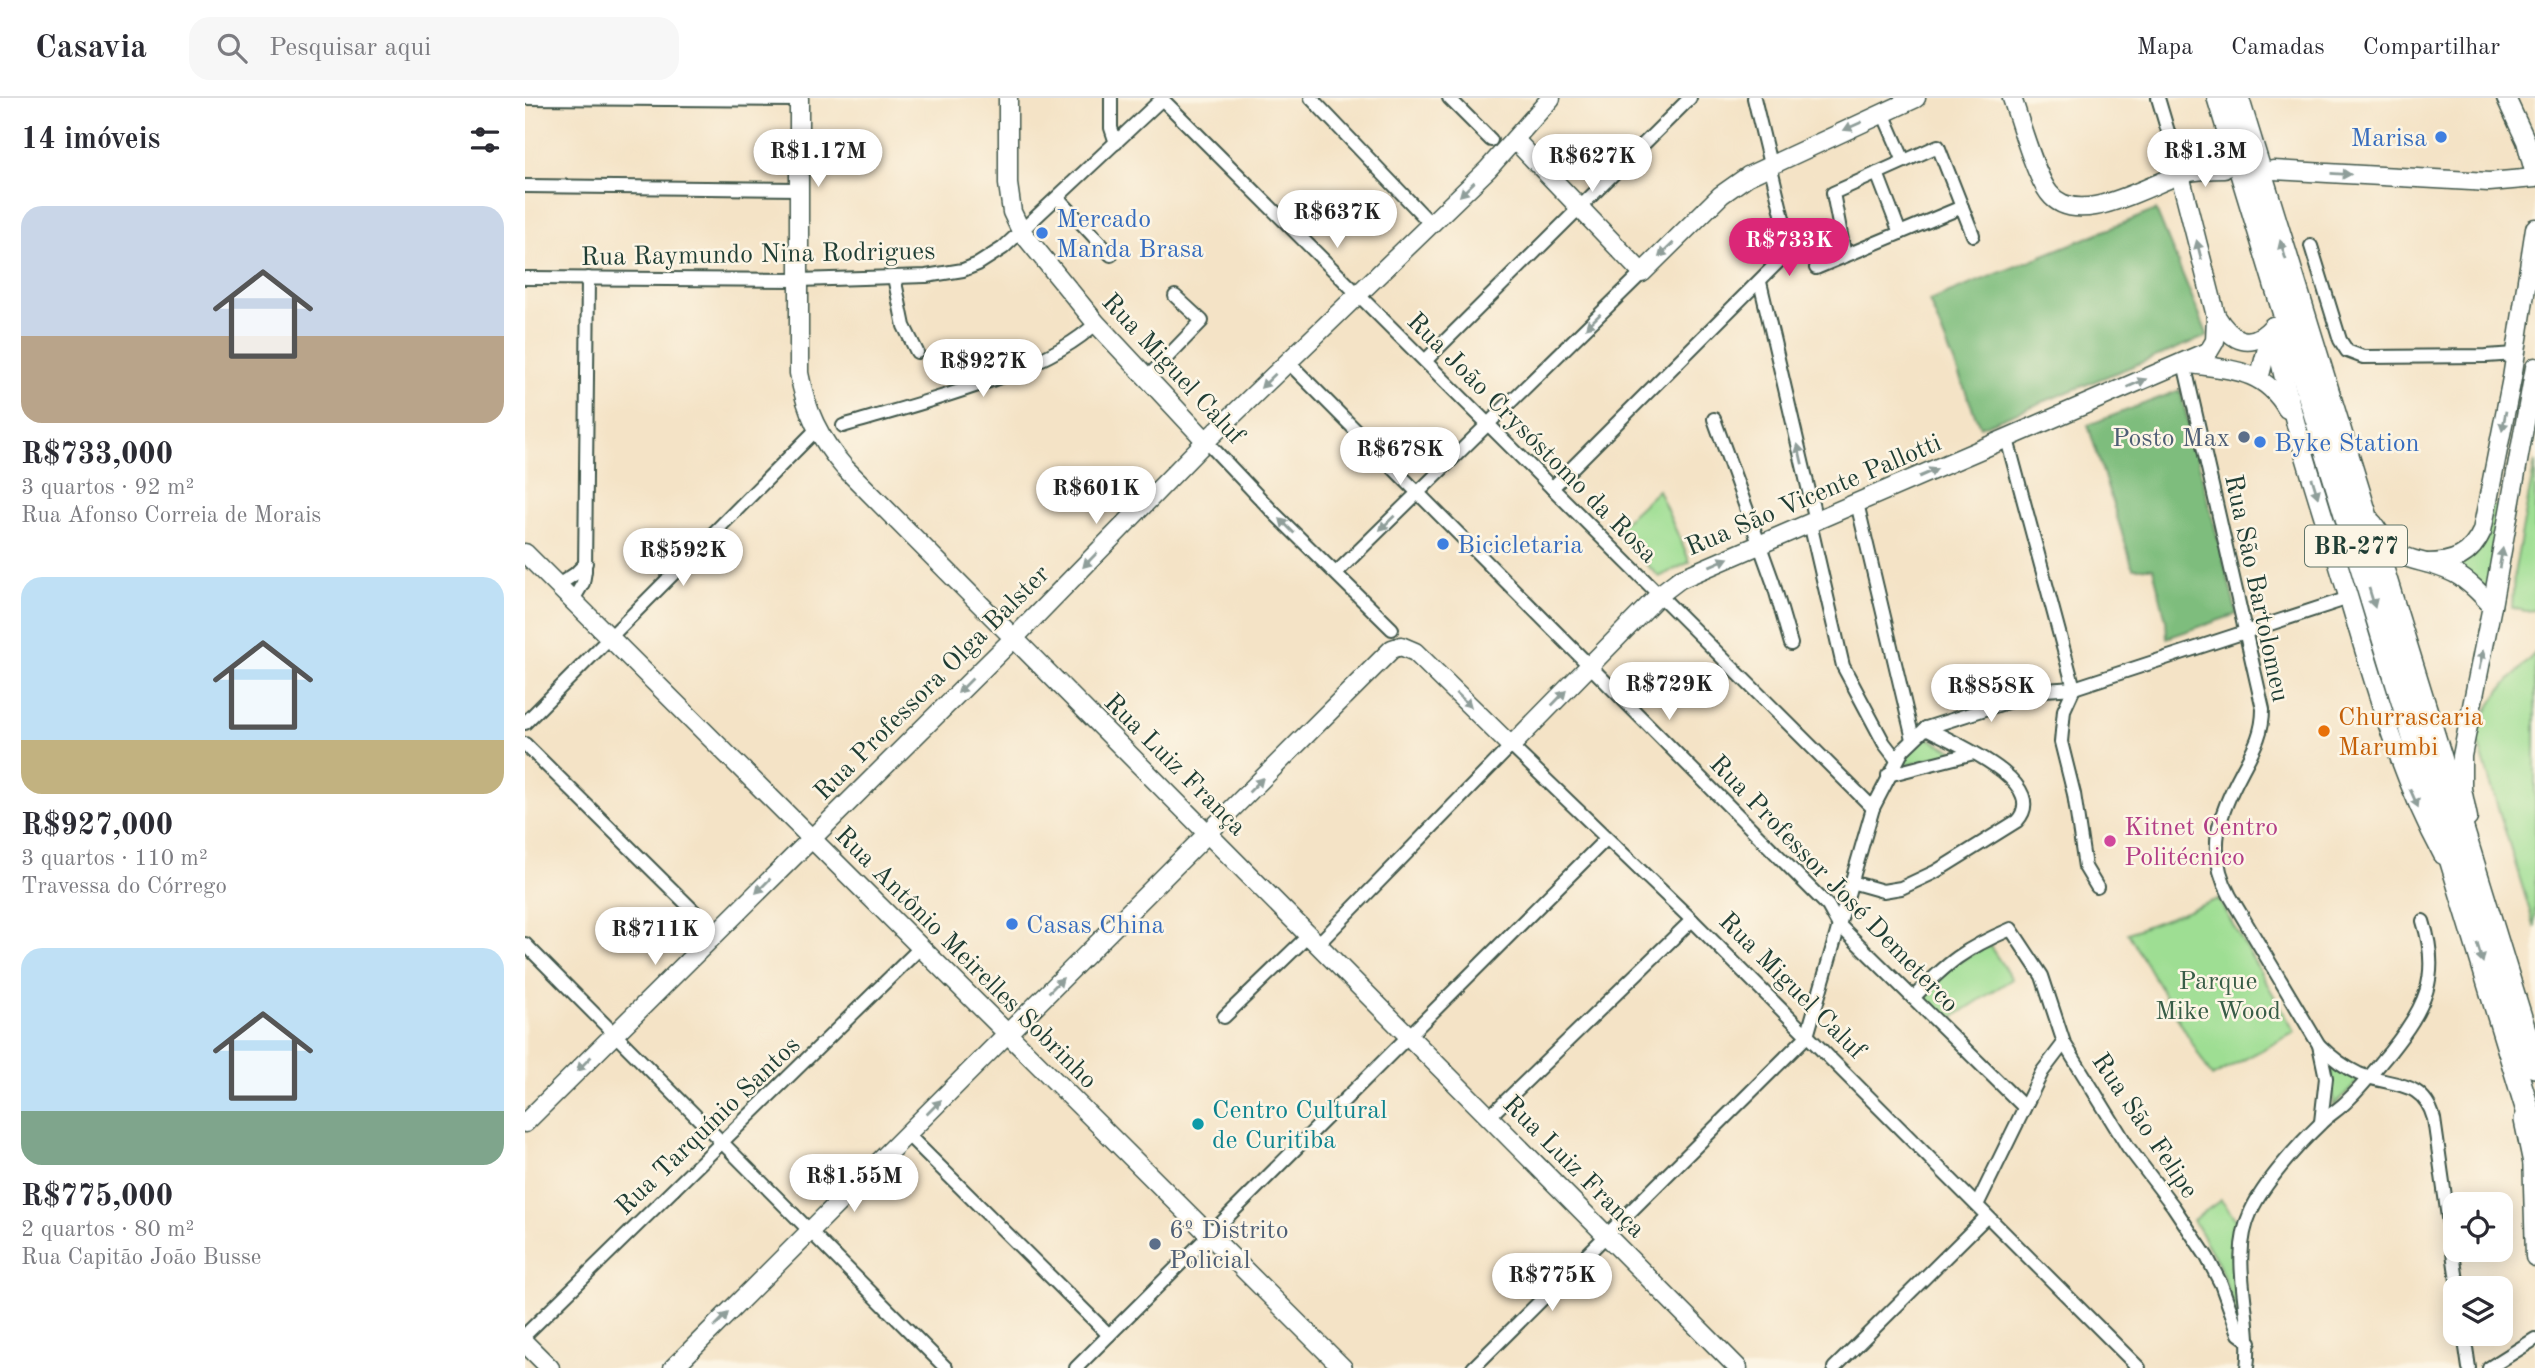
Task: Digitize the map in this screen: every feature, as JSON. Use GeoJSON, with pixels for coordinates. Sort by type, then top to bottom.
{"type":"FeatureCollection","features":[{"type":"Feature","properties":{"kind":"highway","name":"BR-277"},"geometry":{"type":"LineString","coordinates":[[2220,98],[2525,1068]]}},
{"type":"Feature","properties":{"kind":"highway","name":"BR-277"},"geometry":{"type":"LineString","coordinates":[[2237,98],[2360,503],[2471,891]]}},
{"type":"Feature","properties":{"kind":"highway"},"geometry":{"type":"LineString","coordinates":[[2252,205],[2273,326]]}},
{"type":"Feature","properties":{"kind":"highway"},"geometry":{"type":"LineString","coordinates":[[2525,1068],[2534,1149]]}},
{"type":"Feature","properties":{"kind":"main road","name":"Rua Miguel Caluf"},"geometry":{"type":"LineString","coordinates":[[1008,98],[1008,184],[1012,212],[1021,231],[1096,323],[1206,441]]}},
{"type":"Feature","properties":{"kind":"main road","name":"Rua Professora Olga Balster"},"geometry":{"type":"LineString","coordinates":[[525,1123],[1014,638],[1206,441],[1431,225],[1515,140],[1551,98]]}},
{"type":"Feature","properties":{"kind":"main road"},"geometry":{"type":"LineString","coordinates":[[1515,140],[1642,273],[1730,188],[1770,164],[1916,98]]}},
{"type":"Feature","properties":{"kind":"main road"},"geometry":{"type":"LineString","coordinates":[[2012,98],[2043,183],[2056,201],[2067,207],[2091,208],[2180,174],[2224,169]]}},
{"type":"Feature","properties":{"kind":"main road"},"geometry":{"type":"LineString","coordinates":[[2273,170],[2489,181],[2535,176],[2526,141],[2506,98]]}},
{"type":"Feature","properties":{"kind":"main road","name":"Rua Luiz França"},"geometry":{"type":"LineString","coordinates":[[799,99],[799,373],[803,394],[817,430],[844,467],[1738,1368]]}},
{"type":"Feature","properties":{"kind":"main road"},"geometry":{"type":"LineString","coordinates":[[2180,174],[2216,316],[2226,331],[2238,339],[2259,339],[2273,326]]}},
{"type":"Feature","properties":{"kind":"main road"},"geometry":{"type":"LineString","coordinates":[[2427,563],[2451,562],[2471,550],[2478,540],[2485,519],[2512,378],[2535,228]]}},
{"type":"Feature","properties":{"kind":"main road","name":"Rua São Vicente Pallotti"},"geometry":{"type":"LineString","coordinates":[[1511,746],[1659,595],[1680,579],[2205,354],[2213,346],[2216,316]]}},
{"type":"Feature","properties":{"kind":"main road"},"geometry":{"type":"LineString","coordinates":[[2259,379],[2273,326]]}},
{"type":"Feature","properties":{"kind":"main road"},"geometry":{"type":"LineString","coordinates":[[2273,326],[2295,423],[2402,767],[2424,820],[2471,891]]}},
{"type":"Feature","properties":{"kind":"main road"},"geometry":{"type":"LineString","coordinates":[[2238,339],[2242,359],[2240,372]]}},
{"type":"Feature","properties":{"kind":"main road"},"geometry":{"type":"LineString","coordinates":[[2471,891],[2462,756],[2534,372],[2530,365],[2516,354]]}},
{"type":"Feature","properties":{"kind":"main road"},"geometry":{"type":"LineString","coordinates":[[2184,363],[2240,372],[2259,379],[2280,397],[2295,423]]}},
{"type":"Feature","properties":{"kind":"main road"},"geometry":{"type":"LineString","coordinates":[[2360,503],[2388,546],[2403,557],[2458,575],[2492,606]]}},
{"type":"Feature","properties":{"kind":"main road","name":"Rua Antônio Meirelles Sobrinho"},"geometry":{"type":"LineString","coordinates":[[525,552],[1343,1368]]}},
{"type":"Feature","properties":{"kind":"main road","name":"Rua Miguel Caluf"},"geometry":{"type":"LineString","coordinates":[[1208,833],[1390,651],[1403,646],[1415,652],[1511,746]]}},
{"type":"Feature","properties":{"kind":"main road"},"geometry":{"type":"LineString","coordinates":[[673,1368],[1208,833]]}},
{"type":"Feature","properties":{"kind":"main road"},"geometry":{"type":"LineString","coordinates":[[2534,1149],[2535,1257]]}},
{"type":"Feature","properties":{"kind":"main road"},"geometry":{"type":"LineString","coordinates":[[525,1343],[550,1368]]}},
{"type":"Feature","properties":{"kind":"street"},"geometry":{"type":"LineString","coordinates":[[1111,98],[1111,128],[1116,144]]}},
{"type":"Feature","properties":{"kind":"street","name":"Rua Raymundo Nina Rodrigues"},"geometry":{"type":"LineString","coordinates":[[525,278],[799,279],[926,276],[963,270],[992,256],[1058,198],[1163,98]]}},
{"type":"Feature","properties":{"kind":"street","name":"Rua João Crysóstomo da Rosa"},"geometry":{"type":"LineString","coordinates":[[1163,98],[1873,808]]}},
{"type":"Feature","properties":{"kind":"street"},"geometry":{"type":"LineString","coordinates":[[1311,98],[1431,225]]}},
{"type":"Feature","properties":{"kind":"street"},"geometry":{"type":"LineString","coordinates":[[1449,98],[1490,140]]}},
{"type":"Feature","properties":{"kind":"street"},"geometry":{"type":"LineString","coordinates":[[1425,361],[1690,98]]}},
{"type":"Feature","properties":{"kind":"street"},"geometry":{"type":"LineString","coordinates":[[1552,488],[1789,252],[1754,98]]}},
{"type":"Feature","properties":{"kind":"street"},"geometry":{"type":"LineString","coordinates":[[2158,98],[2169,135]]}},
{"type":"Feature","properties":{"kind":"street"},"geometry":{"type":"LineString","coordinates":[[525,99],[799,99]]}},
{"type":"Feature","properties":{"kind":"street"},"geometry":{"type":"LineString","coordinates":[[1882,113],[1904,161]]}},
{"type":"Feature","properties":{"kind":"street"},"geometry":{"type":"LineString","coordinates":[[1845,256],[1833,193],[1938,146],[1973,235]]}},
{"type":"Feature","properties":{"kind":"street"},"geometry":{"type":"LineString","coordinates":[[1877,173],[1900,233]]}},
{"type":"Feature","properties":{"kind":"street"},"geometry":{"type":"LineString","coordinates":[[525,186],[799,189]]}},
{"type":"Feature","properties":{"kind":"street"},"geometry":{"type":"LineString","coordinates":[[1058,198],[1111,255]]}},
{"type":"Feature","properties":{"kind":"street"},"geometry":{"type":"LineString","coordinates":[[1816,268],[1962,207]]}},
{"type":"Feature","properties":{"kind":"street"},"geometry":{"type":"LineString","coordinates":[[2311,246],[2340,340],[2351,354],[2363,357],[2516,354]]}},
{"type":"Feature","properties":{"kind":"street"},"geometry":{"type":"LineString","coordinates":[[1336,573],[1642,273]]}},
{"type":"Feature","properties":{"kind":"street"},"geometry":{"type":"LineString","coordinates":[[894,277],[904,326],[917,352]]}},
{"type":"Feature","properties":{"kind":"street"},"geometry":{"type":"LineString","coordinates":[[573,600],[583,583],[586,563],[588,278]]}},
{"type":"Feature","properties":{"kind":"street"},"geometry":{"type":"LineString","coordinates":[[1761,282],[1843,666],[1884,744],[1897,760]]}},
{"type":"Feature","properties":{"kind":"street"},"geometry":{"type":"LineString","coordinates":[[1147,378],[1202,320],[1175,296]]}},
{"type":"Feature","properties":{"kind":"street"},"geometry":{"type":"LineString","coordinates":[[843,426],[1006,374],[1081,337],[1096,323]]}},
{"type":"Feature","properties":{"kind":"street"},"geometry":{"type":"LineString","coordinates":[[2486,356],[2501,365],[2512,378]]}},
{"type":"Feature","properties":{"kind":"street","name":"Rua Professor José Demeterco"},"geometry":{"type":"LineString","coordinates":[[1288,362],[1828,906],[1838,924],[2024,1107]]}},
{"type":"Feature","properties":{"kind":"street","name":"Rua São Bartolomeu"},"geometry":{"type":"LineString","coordinates":[[2184,363],[2246,631],[2263,724],[2259,738],[2222,813],[2215,844],[2216,858],[2223,884],[2319,1045],[2326,1078],[2321,1122]]}},
{"type":"Feature","properties":{"kind":"street"},"geometry":{"type":"LineString","coordinates":[[1714,419],[1791,644]]}},
{"type":"Feature","properties":{"kind":"street"},"geometry":{"type":"LineString","coordinates":[[525,723],[817,430]]}},
{"type":"Feature","properties":{"kind":"street"},"geometry":{"type":"LineString","coordinates":[[2007,439],[2074,688],[2064,710],[2061,742],[2074,794],[2085,867],[2097,887]]}},
{"type":"Feature","properties":{"kind":"street","name":"Rua Miguel Caluf"},"geometry":{"type":"LineString","coordinates":[[1206,441],[1392,629]]}},
{"type":"Feature","properties":{"kind":"street"},"geometry":{"type":"LineString","coordinates":[[1857,503],[1913,739]]}},
{"type":"Feature","properties":{"kind":"street"},"geometry":{"type":"LineString","coordinates":[[558,585],[586,563]]}},
{"type":"Feature","properties":{"kind":"street"},"geometry":{"type":"LineString","coordinates":[[1473,1368],[1807,1035],[1873,808],[1888,775],[1913,739],[1926,728],[2045,690],[2074,688],[2349,597]]}},
{"type":"Feature","properties":{"kind":"street"},"geometry":{"type":"LineString","coordinates":[[1851,882],[1883,891],[1901,888],[1935,872],[2020,818],[2025,805],[2015,784],[2002,769],[1926,728]]}},
{"type":"Feature","properties":{"kind":"street"},"geometry":{"type":"LineString","coordinates":[[525,744],[716,933]]}},
{"type":"Feature","properties":{"kind":"street"},"geometry":{"type":"LineString","coordinates":[[1224,1017],[1313,939],[1511,746]]}},
{"type":"Feature","properties":{"kind":"street","name":"Rua Miguel Caluf"},"geometry":{"type":"LineString","coordinates":[[1511,746],[1692,920],[2140,1368]]}},
{"type":"Feature","properties":{"kind":"street"},"geometry":{"type":"LineString","coordinates":[[1888,775],[1974,753]]}},
{"type":"Feature","properties":{"kind":"street"},"geometry":{"type":"LineString","coordinates":[[1076,1368],[1606,839]]}},
{"type":"Feature","properties":{"kind":"street"},"geometry":{"type":"LineString","coordinates":[[1489,1117],[1692,920]]}},
{"type":"Feature","properties":{"kind":"street"},"geometry":{"type":"LineString","coordinates":[[2248,1368],[2250,1342],[2241,1263],[2245,1227],[2251,1210],[2271,1180],[2321,1122],[2346,1103],[2416,1017],[2426,993],[2430,947],[2423,920]]}},
{"type":"Feature","properties":{"kind":"street","name":"Rua São Felipe"},"geometry":{"type":"LineString","coordinates":[[1913,998],[1954,958],[2011,929],[2042,976],[2064,1043],[2128,1147],[2173,1206],[2207,1257],[2221,1284],[2239,1334],[2250,1342]]}},
{"type":"Feature","properties":{"kind":"street"},"geometry":{"type":"LineString","coordinates":[[525,944],[946,1368]]}},
{"type":"Feature","properties":{"kind":"street","name":"Rua Tarquínio Santos"},"geometry":{"type":"LineString","coordinates":[[525,1335],[921,947]]}},
{"type":"Feature","properties":{"kind":"street"},"geometry":{"type":"LineString","coordinates":[[1977,1205],[2047,1063],[2064,1043]]}},
{"type":"Feature","properties":{"kind":"street"},"geometry":{"type":"LineString","coordinates":[[2319,1045],[2338,1063],[2369,1077],[2413,1089],[2430,1105],[2456,1276]]}},
{"type":"Feature","properties":{"kind":"street"},"geometry":{"type":"LineString","coordinates":[[907,1134],[1109,1335]]}},
{"type":"Feature","properties":{"kind":"street"},"geometry":{"type":"LineString","coordinates":[[1834,1368],[1987,1216]]}},
{"type":"Feature","properties":{"kind":"street"},"geometry":{"type":"LineString","coordinates":[[2489,1368],[2535,1339]]}},
{"type":"Feature","properties":{"kind":"street"},"geometry":{"type":"LineString","coordinates":[[2466,1346],[2469,1368]]}},
{"type":"Feature","properties":{"kind":"green space"},"geometry":{"type":"Polygon","coordinates":[[[2156,210],[2208,336],[1980,427],[1929,301],[2156,210]]]}},
{"type":"Feature","properties":{"kind":"green space"},"geometry":{"type":"Polygon","coordinates":[[[2180,390],[2237,614],[2167,638],[2166,620],[2153,568],[2133,568],[2088,425],[2180,390]]]}},
{"type":"Feature","properties":{"kind":"green space"},"geometry":{"type":"Polygon","coordinates":[[[2535,462],[2535,610],[2525,611],[2512,608],[2514,574],[2535,462]]]}},
{"type":"Feature","properties":{"kind":"green space"},"geometry":{"type":"Polygon","coordinates":[[[1658,490],[1690,562],[1659,577],[1614,531],[1658,490]]]}},
{"type":"Feature","properties":{"kind":"green space"},"geometry":{"type":"Polygon","coordinates":[[[2488,505],[2510,509],[2492,606],[2442,563],[2461,557],[2488,505]]]}},
{"type":"Feature","properties":{"kind":"green space"},"geometry":{"type":"Polygon","coordinates":[[[2535,653],[2535,928],[2477,739],[2480,726],[2492,703],[2535,653]]]}},
{"type":"Feature","properties":{"kind":"green space"},"geometry":{"type":"Polygon","coordinates":[[[1924,736],[1956,752],[1903,766],[1909,750],[1924,736]]]}},
{"type":"Feature","properties":{"kind":"green space","name":"Parque Mike Wood"},"geometry":{"type":"Polygon","coordinates":[[[2218,899],[2295,1032],[2212,1077],[2128,933],[2218,899]]]}},
{"type":"Feature","properties":{"kind":"green space"},"geometry":{"type":"Polygon","coordinates":[[[1989,945],[2012,979],[1947,1021],[1922,996],[1952,966],[1989,945]]]}},
{"type":"Feature","properties":{"kind":"green space"},"geometry":{"type":"Polygon","coordinates":[[[2331,1064],[2361,1079],[2334,1106],[2331,1064]]]}},
{"type":"Feature","properties":{"kind":"green space"},"geometry":{"type":"Polygon","coordinates":[[[2221,1200],[2237,1221],[2234,1257],[2244,1333],[2218,1263],[2193,1220],[2221,1200]]]}},
{"type":"Feature","properties":{"kind":"place","name":"Marisa"},"geometry":{"type":"Point","coordinates":[2441,137]}},
{"type":"Feature","properties":{"kind":"place","name":"Mercado Manda Brasa"},"geometry":{"type":"Point","coordinates":[1042,233]}},
{"type":"Feature","properties":{"kind":"place","name":"Posto Max"},"geometry":{"type":"Point","coordinates":[2244,437]}},
{"type":"Feature","properties":{"kind":"place","name":"Byke Station"},"geometry":{"type":"Point","coordinates":[2260,442]}},
{"type":"Feature","properties":{"kind":"place","name":"Bicicletaria"},"geometry":{"type":"Point","coordinates":[1443,544]}},
{"type":"Feature","properties":{"kind":"place","name":"Churrascaria Marumbi"},"geometry":{"type":"Point","coordinates":[2324,731]}},
{"type":"Feature","properties":{"kind":"place","name":"Kitnet Centro Politécnico"},"geometry":{"type":"Point","coordinates":[2110,841]}},
{"type":"Feature","properties":{"kind":"place","name":"Casas China"},"geometry":{"type":"Point","coordinates":[1012,924]}},
{"type":"Feature","properties":{"kind":"place","name":"Centro Cultural de Curitiba"},"geometry":{"type":"Point","coordinates":[1198,1124]}},
{"type":"Feature","properties":{"kind":"place","name":"6º Distrito Policial"},"geometry":{"type":"Point","coordinates":[1155,1244]}}]}
